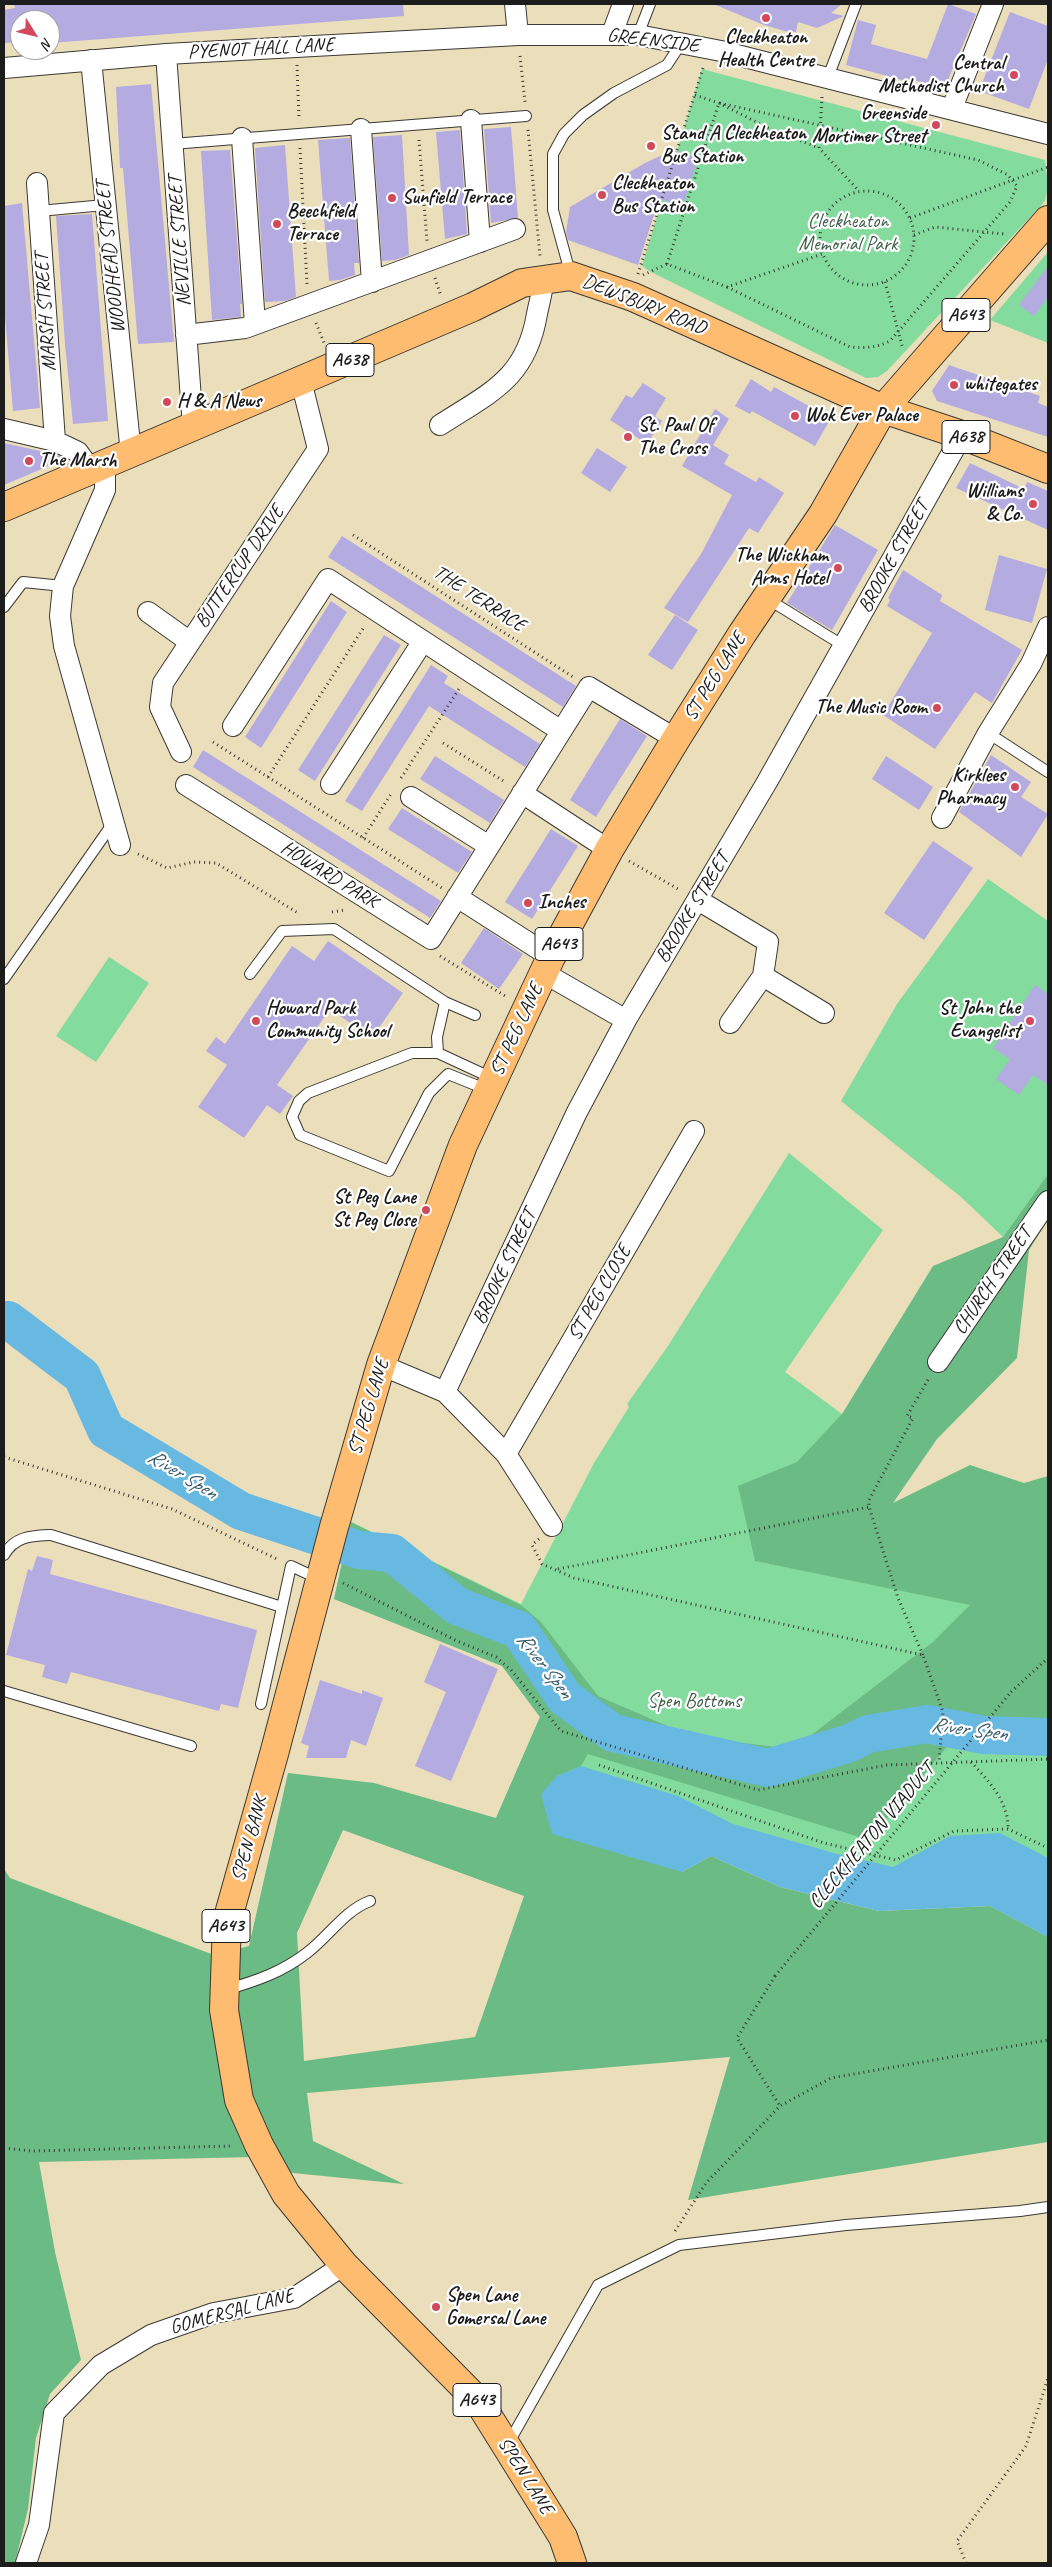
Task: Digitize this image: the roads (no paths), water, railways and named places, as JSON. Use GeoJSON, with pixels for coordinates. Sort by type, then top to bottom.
{"type":"FeatureCollection","features":[{"type":"Feature","properties":{"kind":"main road","name":"A643"},"geometry":{"type":"LineString","coordinates":[[883,409],[1042,227]]}},
{"type":"Feature","properties":{"kind":"main road","name":"DEWSBURY ROAD"},"geometry":{"type":"LineString","coordinates":[[130,454],[449,317],[522,283],[571,276],[633,297],[883,409],[962,436],[1048,469]]}},
{"type":"Feature","properties":{"kind":"main road","name":"ST PEG LANE"},"geometry":{"type":"LineString","coordinates":[[322,1573],[381,1365],[463,1145],[548,965],[609,850],[676,739],[766,598],[823,514],[883,409]]}},
{"type":"Feature","properties":{"kind":"main road","name":"A638"},"geometry":{"type":"LineString","coordinates":[[4,507],[130,454]]}},
{"type":"Feature","properties":{"kind":"main road","name":"SPEN BANK"},"geometry":{"type":"LineString","coordinates":[[322,1573],[227,1920],[224,2010],[239,2100],[259,2145],[286,2194],[344,2265]]}},
{"type":"Feature","properties":{"kind":"main road","name":"SPEN LANE"},"geometry":{"type":"LineString","coordinates":[[344,2265],[478,2402],[564,2537],[572,2563]]}},
{"type":"Feature","properties":{"kind":"street"},"geometry":{"type":"LineString","coordinates":[[515,4],[518,35]]}},
{"type":"Feature","properties":{"kind":"street"},"geometry":{"type":"LineString","coordinates":[[612,34],[623,4]]}},
{"type":"Feature","properties":{"kind":"street"},"geometry":{"type":"LineString","coordinates":[[952,108],[993,4]]}},
{"type":"Feature","properties":{"kind":"street","name":"GREENSIDE"},"geometry":{"type":"LineString","coordinates":[[518,35],[638,35],[682,42],[952,108],[1048,134]]}},
{"type":"Feature","properties":{"kind":"street","name":"PYENOT HALL LANE"},"geometry":{"type":"LineString","coordinates":[[4,68],[166,54],[518,35]]}},
{"type":"Feature","properties":{"kind":"street","name":"NEVILLE STREET"},"geometry":{"type":"LineString","coordinates":[[166,54],[193,427]]}},
{"type":"Feature","properties":{"kind":"street","name":"WOODHEAD STREET"},"geometry":{"type":"LineString","coordinates":[[91,60],[130,454]]}},
{"type":"Feature","properties":{"kind":"street"},"geometry":{"type":"LineString","coordinates":[[470,120],[480,242]]}},
{"type":"Feature","properties":{"kind":"street"},"geometry":{"type":"LineString","coordinates":[[361,129],[372,282]]}},
{"type":"Feature","properties":{"kind":"street"},"geometry":{"type":"LineString","coordinates":[[242,138],[255,324]]}},
{"type":"Feature","properties":{"kind":"street","name":"MARSH STREET"},"geometry":{"type":"LineString","coordinates":[[37,183],[55,441]]}},
{"type":"Feature","properties":{"kind":"street"},"geometry":{"type":"LineString","coordinates":[[186,335],[245,328],[516,229]]}},
{"type":"Feature","properties":{"kind":"street"},"geometry":{"type":"LineString","coordinates":[[440,425],[496,388],[520,365],[533,338],[542,280]]}},
{"type":"Feature","properties":{"kind":"street","name":"BUTTERCUP DRIVE"},"geometry":{"type":"LineString","coordinates":[[181,752],[160,707],[163,684],[318,449],[301,381]]}},
{"type":"Feature","properties":{"kind":"street"},"geometry":{"type":"LineString","coordinates":[[4,429],[55,441],[78,452],[98,467],[105,490],[63,586],[60,616],[64,646],[120,845]]}},
{"type":"Feature","properties":{"kind":"street","name":"BROOKE STREET"},"geometry":{"type":"LineString","coordinates":[[445,1392],[577,1112],[626,1020],[698,900],[962,436]]}},
{"type":"Feature","properties":{"kind":"street"},"geometry":{"type":"LineString","coordinates":[[233,726],[328,579],[561,731]]}},
{"type":"Feature","properties":{"kind":"street"},"geometry":{"type":"LineString","coordinates":[[148,612],[190,642]]}},
{"type":"Feature","properties":{"kind":"street"},"geometry":{"type":"LineString","coordinates":[[942,818],[988,733],[1031,664],[1048,627]]}},
{"type":"Feature","properties":{"kind":"street"},"geometry":{"type":"LineString","coordinates":[[331,784],[423,641]]}},
{"type":"Feature","properties":{"kind":"street"},"geometry":{"type":"LineString","coordinates":[[626,1020],[457,897],[589,687],[676,739]]}},
{"type":"Feature","properties":{"kind":"street","name":"HOWARD PARK"},"geometry":{"type":"LineString","coordinates":[[186,785],[431,939],[457,897]]}},
{"type":"Feature","properties":{"kind":"street"},"geometry":{"type":"LineString","coordinates":[[403,792],[489,846]]}},
{"type":"Feature","properties":{"kind":"street"},"geometry":{"type":"LineString","coordinates":[[522,793],[609,850]]}},
{"type":"Feature","properties":{"kind":"street"},"geometry":{"type":"LineString","coordinates":[[698,900],[768,942],[763,976],[730,1023]]}},
{"type":"Feature","properties":{"kind":"street"},"geometry":{"type":"LineString","coordinates":[[763,976],[824,1013]]}},
{"type":"Feature","properties":{"kind":"street","name":"ST PEG CLOSE"},"geometry":{"type":"LineString","coordinates":[[506,1454],[694,1131]]}},
{"type":"Feature","properties":{"kind":"street","name":"CHURCH STREET"},"geometry":{"type":"LineString","coordinates":[[938,1362],[1048,1201]]}},
{"type":"Feature","properties":{"kind":"street"},"geometry":{"type":"LineString","coordinates":[[381,1365],[445,1392],[506,1454],[552,1526]]}},
{"type":"Feature","properties":{"kind":"street","name":"GOMERSAL LANE"},"geometry":{"type":"LineString","coordinates":[[26,2563],[39,2525],[54,2413],[101,2365],[150,2335],[214,2313],[294,2298],[344,2265]]}},
{"type":"Feature","properties":{"kind":"lane"},"geometry":{"type":"LineString","coordinates":[[638,35],[650,4]]}},
{"type":"Feature","properties":{"kind":"lane"},"geometry":{"type":"LineString","coordinates":[[825,77],[856,4]]}},
{"type":"Feature","properties":{"kind":"lane"},"geometry":{"type":"LineString","coordinates":[[571,276],[553,210],[554,154],[564,134],[583,114],[666,64],[682,42]]}},
{"type":"Feature","properties":{"kind":"lane"},"geometry":{"type":"LineString","coordinates":[[172,144],[526,116]]}},
{"type":"Feature","properties":{"kind":"lane"},"geometry":{"type":"LineString","coordinates":[[39,211],[105,205]]}},
{"type":"Feature","properties":{"kind":"lane"},"geometry":{"type":"LineString","coordinates":[[4,607],[23,582],[63,586]]}},
{"type":"Feature","properties":{"kind":"lane"},"geometry":{"type":"LineString","coordinates":[[766,598],[844,646]]}},
{"type":"Feature","properties":{"kind":"lane"},"geometry":{"type":"LineString","coordinates":[[988,733],[1048,772]]}},
{"type":"Feature","properties":{"kind":"lane"},"geometry":{"type":"LineString","coordinates":[[4,979],[114,823]]}},
{"type":"Feature","properties":{"kind":"lane"},"geometry":{"type":"LineString","coordinates":[[250,974],[282,931],[334,929],[446,1002],[475,1015]]}},
{"type":"Feature","properties":{"kind":"lane"},"geometry":{"type":"LineString","coordinates":[[438,1054],[437,1037],[446,1002]]}},
{"type":"Feature","properties":{"kind":"lane"},"geometry":{"type":"LineString","coordinates":[[412,1053],[438,1054],[492,1084],[448,1074],[429,1093],[389,1171],[300,1135],[292,1117],[298,1101],[308,1093],[412,1053]]}},
{"type":"Feature","properties":{"kind":"lane"},"geometry":{"type":"LineString","coordinates":[[4,1555],[10,1545],[25,1536],[51,1535],[282,1607]]}},
{"type":"Feature","properties":{"kind":"lane"},"geometry":{"type":"LineString","coordinates":[[261,1704],[291,1566],[322,1573]]}},
{"type":"Feature","properties":{"kind":"lane"},"geometry":{"type":"LineString","coordinates":[[4,1691],[190,1746]]}},
{"type":"Feature","properties":{"kind":"lane"},"geometry":{"type":"LineString","coordinates":[[224,1990],[272,1976],[309,1952],[354,1907],[370,1901]]}},
{"type":"Feature","properties":{"kind":"lane"},"geometry":{"type":"LineString","coordinates":[[507,2445],[598,2285],[679,2245],[846,2225],[1048,2207]]}},
{"type":"Feature","properties":{"kind":"water"},"geometry":{"type":"Polygon","coordinates":[[[581,1766],[678,1796],[733,1824],[837,1854],[893,1867],[950,1836],[1000,1833],[1048,1858],[1048,1937],[990,1906],[879,1911],[780,1887],[711,1856],[682,1872],[552,1834],[541,1794],[557,1776],[581,1766]]]}},
{"type":"Feature","properties":{"kind":"waterway","name":"River Spen"},"geometry":{"type":"LineString","coordinates":[[4,1320],[8,1320],[82,1376],[106,1430],[241,1511],[359,1550],[392,1553],[457,1606],[519,1630],[565,1698],[613,1733],[768,1768],[850,1743],[868,1734],[927,1724],[984,1735],[1048,1737]]}},
{"type":"Feature","properties":{"kind":"place","name":"Cleckheaton Health Centre"},"geometry":{"type":"Point","coordinates":[766,18]}},
{"type":"Feature","properties":{"kind":"place","name":"Central Methodist Church"},"geometry":{"type":"Point","coordinates":[1014,75]}},
{"type":"Feature","properties":{"kind":"place","name":"Greenside Mortimer Street"},"geometry":{"type":"Point","coordinates":[936,125]}},
{"type":"Feature","properties":{"kind":"place","name":"Stand A Cleckheaton Bus Station"},"geometry":{"type":"Point","coordinates":[651,146]}},
{"type":"Feature","properties":{"kind":"place","name":"Cleckheaton Bus Station"},"geometry":{"type":"Point","coordinates":[602,195]}},
{"type":"Feature","properties":{"kind":"place","name":"Sunfield Terrace"},"geometry":{"type":"Point","coordinates":[392,198]}},
{"type":"Feature","properties":{"kind":"place","name":"Beechfield Terrace"},"geometry":{"type":"Point","coordinates":[277,224]}},
{"type":"Feature","properties":{"kind":"place","name":"whitegates"},"geometry":{"type":"Point","coordinates":[954,385]}},
{"type":"Feature","properties":{"kind":"place","name":"H & A News"},"geometry":{"type":"Point","coordinates":[167,402]}},
{"type":"Feature","properties":{"kind":"place","name":"Wok Ever Palace"},"geometry":{"type":"Point","coordinates":[795,416]}},
{"type":"Feature","properties":{"kind":"place","name":"St. Paul Of The Cross"},"geometry":{"type":"Point","coordinates":[628,437]}},
{"type":"Feature","properties":{"kind":"place","name":"The Marsh"},"geometry":{"type":"Point","coordinates":[29,461]}},
{"type":"Feature","properties":{"kind":"place","name":"Williams & Co."},"geometry":{"type":"Point","coordinates":[1033,504]}},
{"type":"Feature","properties":{"kind":"place","name":"The Wickham Arms Hotel"},"geometry":{"type":"Point","coordinates":[838,568]}},
{"type":"Feature","properties":{"kind":"place","name":"The Music Room"},"geometry":{"type":"Point","coordinates":[937,708]}},
{"type":"Feature","properties":{"kind":"place","name":"Kirklees Pharmacy"},"geometry":{"type":"Point","coordinates":[1015,787]}},
{"type":"Feature","properties":{"kind":"place","name":"Inches"},"geometry":{"type":"Point","coordinates":[528,903]}},
{"type":"Feature","properties":{"kind":"place","name":"Howard Park Community School"},"geometry":{"type":"Point","coordinates":[256,1021]}},
{"type":"Feature","properties":{"kind":"place","name":"St John the Evangelist"},"geometry":{"type":"Point","coordinates":[1030,1021]}},
{"type":"Feature","properties":{"kind":"place","name":"St Peg Lane St Peg Close"},"geometry":{"type":"Point","coordinates":[426,1210]}},
{"type":"Feature","properties":{"kind":"place","name":"Spen Lane Gomersal Lane"},"geometry":{"type":"Point","coordinates":[436,2307]}},
{"type":"Feature","properties":{"kind":"park label","name":"Cleckheaton Memorial Park"},"geometry":{"type":"Point","coordinates":[848,234]}},
{"type":"Feature","properties":{"kind":"park label","name":"Spen Bottoms"},"geometry":{"type":"Point","coordinates":[694,1702]}}]}
